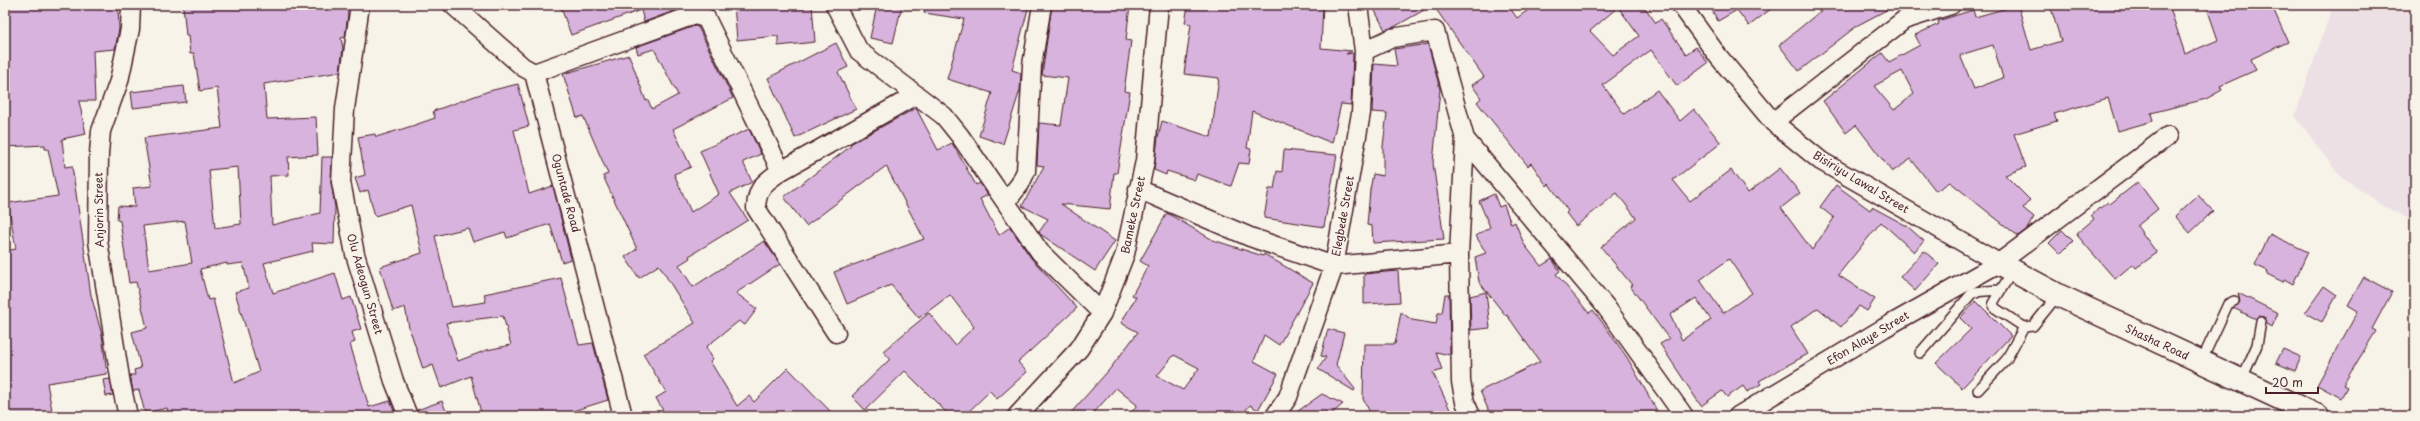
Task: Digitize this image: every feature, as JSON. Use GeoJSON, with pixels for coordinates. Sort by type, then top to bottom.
{"type":"FeatureCollection","features":[{"type":"Feature","properties":{"kind":"street","name":"Anjorin Street"},"geometry":{"type":"LineString","coordinates":[[128,416],[121,384],[98,242],[99,153],[101,131],[119,81],[130,28],[131,5]]}},
{"type":"Feature","properties":{"kind":"street","name":"Olu Adeogun Street"},"geometry":{"type":"LineString","coordinates":[[360,5],[345,109],[341,182],[355,254],[394,381],[408,416]]}},
{"type":"Feature","properties":{"kind":"street"},"geometry":{"type":"LineString","coordinates":[[453,5],[511,56],[534,73],[694,15],[706,18],[781,171]]}},
{"type":"Feature","properties":{"kind":"street"},"geometry":{"type":"LineString","coordinates":[[835,5],[859,51],[944,116],[1040,252],[1102,313]]}},
{"type":"Feature","properties":{"kind":"street"},"geometry":{"type":"LineString","coordinates":[[1006,202],[1020,184],[1026,171],[1032,65],[1042,5]]}},
{"type":"Feature","properties":{"kind":"street","name":"Bameke Street"},"geometry":{"type":"LineString","coordinates":[[1017,416],[1079,349],[1102,313],[1125,254],[1145,161],[1158,5]]}},
{"type":"Feature","properties":{"kind":"street","name":"Elegbede Street"},"geometry":{"type":"LineString","coordinates":[[1275,416],[1288,397],[1334,266],[1361,113],[1364,51],[1358,5]]}},
{"type":"Feature","properties":{"kind":"street","name":"Bisiriyu Lawal Street"},"geometry":{"type":"LineString","coordinates":[[1681,5],[1718,56],[1773,122],[1822,161],[2006,267]]}},
{"type":"Feature","properties":{"kind":"street"},"geometry":{"type":"LineString","coordinates":[[1773,122],[1902,12],[1952,5]]}},
{"type":"Feature","properties":{"kind":"street"},"geometry":{"type":"LineString","coordinates":[[1364,51],[1392,38],[1435,31],[1465,140],[1459,254],[1461,382],[1465,402],[1471,416]]}},
{"type":"Feature","properties":{"kind":"street","name":"Oguntade Road"},"geometry":{"type":"LineString","coordinates":[[534,73],[623,416]]}},
{"type":"Feature","properties":{"kind":"street"},"geometry":{"type":"LineString","coordinates":[[836,333],[756,208],[757,194],[766,182],[781,171],[916,95]]}},
{"type":"Feature","properties":{"kind":"street","name":"Efon Alaye Street"},"geometry":{"type":"LineString","coordinates":[[1738,416],[1759,411],[1884,328],[2006,267],[2168,136]]}},
{"type":"Feature","properties":{"kind":"street"},"geometry":{"type":"LineString","coordinates":[[1465,140],[1606,307],[1684,416]]}},
{"type":"Feature","properties":{"kind":"street"},"geometry":{"type":"LineString","coordinates":[[1138,189],[1250,237],[1334,266],[1459,254]]}},
{"type":"Feature","properties":{"kind":"street","name":"Shasha Road"},"geometry":{"type":"LineString","coordinates":[[2006,267],[2058,295],[2312,415]]}},
{"type":"Feature","properties":{"kind":"lane"},"geometry":{"type":"LineString","coordinates":[[2006,267],[1999,290],[1994,298],[1995,308],[2024,327],[2033,326],[2058,295]]}},
{"type":"Feature","properties":{"kind":"lane"},"geometry":{"type":"LineString","coordinates":[[1920,353],[1973,292],[1999,290]]}},
{"type":"Feature","properties":{"kind":"lane"},"geometry":{"type":"LineString","coordinates":[[2201,362],[2228,304],[2234,301]]}},
{"type":"Feature","properties":{"kind":"lane"},"geometry":{"type":"LineString","coordinates":[[2241,381],[2257,345],[2261,322]]}},
{"type":"Feature","properties":{"kind":"lane"},"geometry":{"type":"LineString","coordinates":[[1978,390],[2006,360],[2024,327]]}},
{"type":"Feature","properties":{"kind":"shaded area"},"geometry":{"type":"Polygon","coordinates":[[[2333,5],[2415,5],[2415,222],[2385,207],[2338,174],[2295,116],[2333,5]]]}},
{"type":"Feature","properties":{"kind":"building"},"geometry":{"type":"Polygon","coordinates":[[[8,5],[118,5],[119,29],[115,49],[93,51],[95,101],[79,101],[86,134],[62,139],[65,167],[72,166],[91,295],[102,335],[107,374],[47,383],[53,416],[5,416],[5,251],[16,249],[8,203],[58,196],[48,149],[45,149],[45,145],[5,147],[5,18],[8,18],[8,5]]]}},
{"type":"Feature","properties":{"kind":"building"},"geometry":{"type":"Polygon","coordinates":[[[183,5],[346,5],[348,14],[345,37],[341,38],[343,48],[340,72],[264,84],[267,119],[316,117],[318,155],[288,157],[289,175],[270,176],[272,225],[320,213],[322,157],[332,157],[331,182],[335,207],[334,244],[312,243],[313,251],[264,263],[273,293],[335,273],[343,300],[351,297],[361,329],[352,332],[355,342],[350,344],[369,407],[390,401],[396,416],[170,416],[167,408],[145,413],[139,390],[133,391],[130,375],[135,375],[134,370],[141,368],[132,332],[147,328],[136,282],[129,283],[120,221],[117,220],[118,206],[135,207],[133,188],[152,186],[144,138],[222,128],[217,88],[200,91],[194,53],[190,54],[188,36],[186,36],[183,5]],[[238,167],[209,170],[215,228],[241,224],[238,167]],[[185,221],[143,226],[149,270],[192,263],[185,221]],[[227,263],[200,269],[208,300],[213,299],[234,383],[259,372],[235,292],[249,288],[243,263],[227,265],[227,263]]]}},
{"type":"Feature","properties":{"kind":"building"},"geometry":{"type":"Polygon","coordinates":[[[560,5],[690,5],[644,22],[641,10],[571,35],[560,5]]]}},
{"type":"Feature","properties":{"kind":"building"},"geometry":{"type":"Polygon","coordinates":[[[734,5],[754,5],[755,9],[812,5],[815,42],[778,46],[778,36],[737,40],[734,5]]]}},
{"type":"Feature","properties":{"kind":"building"},"geometry":{"type":"Polygon","coordinates":[[[877,5],[902,5],[893,43],[870,38],[877,5]]]}},
{"type":"Feature","properties":{"kind":"building"},"geometry":{"type":"Polygon","coordinates":[[[925,5],[1029,5],[1012,70],[1021,73],[1020,90],[1003,144],[979,136],[992,93],[947,79],[964,19],[924,13],[925,5]]]}},
{"type":"Feature","properties":{"kind":"building"},"geometry":{"type":"Polygon","coordinates":[[[1052,5],[1130,5],[1126,40],[1131,41],[1124,91],[1130,92],[1117,173],[1114,173],[1110,209],[1061,204],[1115,241],[1095,271],[1040,234],[1039,232],[1048,219],[1022,206],[1044,166],[1037,165],[1039,123],[1061,125],[1068,78],[1042,75],[1052,5]]]}},
{"type":"Feature","properties":{"kind":"building"},"geometry":{"type":"Polygon","coordinates":[[[1188,5],[1229,5],[1261,10],[1262,5],[1323,5],[1321,48],[1352,51],[1346,54],[1353,53],[1351,105],[1341,104],[1332,143],[1252,111],[1247,148],[1251,149],[1249,164],[1239,163],[1231,186],[1197,174],[1195,180],[1167,171],[1166,175],[1154,170],[1158,137],[1162,121],[1211,137],[1219,78],[1184,74],[1191,24],[1185,23],[1188,5]]]}},
{"type":"Feature","properties":{"kind":"building"},"geometry":{"type":"Polygon","coordinates":[[[1381,5],[1433,5],[1394,27],[1385,30],[1374,9],[1381,5]]]}},
{"type":"Feature","properties":{"kind":"building"},"geometry":{"type":"Polygon","coordinates":[[[1433,5],[1508,5],[1517,18],[1535,5],[1643,5],[1656,23],[1661,19],[1686,54],[1696,47],[1708,63],[1677,86],[1651,50],[1603,85],[1624,114],[1657,90],[1680,121],[1694,109],[1721,143],[1673,180],[1690,201],[1731,170],[1748,193],[1780,168],[1800,193],[1781,208],[1812,250],[1834,218],[1820,207],[1836,185],[1870,210],[1872,207],[1907,226],[1924,241],[1914,252],[1881,222],[1838,275],[1875,299],[1867,311],[1859,306],[1841,327],[1818,308],[1791,327],[1808,354],[1759,381],[1761,384],[1747,392],[1743,386],[1727,397],[1722,391],[1701,406],[1660,344],[1669,339],[1630,286],[1632,285],[1601,247],[1636,218],[1617,193],[1576,226],[1566,213],[1568,211],[1549,184],[1547,186],[1531,163],[1528,166],[1477,102],[1481,98],[1472,85],[1484,77],[1433,5]],[[1618,7],[1590,31],[1613,55],[1639,36],[1618,7]],[[1729,259],[1700,280],[1723,313],[1752,293],[1729,259]],[[1696,298],[1670,315],[1682,340],[1711,320],[1696,298]]]}},
{"type":"Feature","properties":{"kind":"building"},"geometry":{"type":"Polygon","coordinates":[[[1709,5],[1776,5],[1749,26],[1737,10],[1718,21],[1709,5]]]}},
{"type":"Feature","properties":{"kind":"building"},"geometry":{"type":"Polygon","coordinates":[[[1828,5],[1896,5],[1858,25],[1799,71],[1779,45],[1828,5]]]}},
{"type":"Feature","properties":{"kind":"building"},"geometry":{"type":"Polygon","coordinates":[[[2018,5],[2031,50],[2061,41],[2050,5],[2169,5],[2185,54],[2218,40],[2206,5],[2259,5],[2260,9],[2272,6],[2288,42],[2251,59],[2256,70],[2220,86],[2222,90],[2206,99],[2151,113],[2153,121],[2118,131],[2108,98],[2054,114],[2057,121],[2014,134],[2026,167],[2005,175],[2030,200],[2023,208],[2034,217],[2027,229],[2018,236],[1950,182],[1936,191],[1911,159],[1892,172],[1856,125],[1846,133],[1823,101],[1882,53],[1889,62],[1920,45],[1915,35],[1939,24],[1938,21],[1973,10],[1975,17],[2018,5]],[[1993,45],[1960,55],[1974,89],[2003,78],[1993,45]],[[1902,71],[1874,86],[1894,110],[1914,94],[1902,71]]]}},
{"type":"Feature","properties":{"kind":"building"},"geometry":{"type":"Polygon","coordinates":[[[695,26],[698,27],[733,98],[673,129],[691,167],[674,174],[691,212],[719,194],[700,151],[749,129],[761,154],[743,162],[752,182],[730,193],[748,220],[689,256],[690,258],[679,265],[693,287],[764,241],[780,264],[736,293],[757,309],[745,325],[739,321],[706,347],[713,359],[710,361],[737,406],[749,396],[754,402],[788,368],[835,416],[666,416],[656,398],[666,392],[643,354],[695,323],[659,265],[639,278],[625,257],[637,249],[603,176],[608,174],[583,116],[577,118],[563,74],[629,55],[646,101],[648,100],[652,109],[678,95],[654,49],[638,54],[636,47],[695,26]]]}},
{"type":"Feature","properties":{"kind":"building"},"geometry":{"type":"Polygon","coordinates":[[[836,43],[848,67],[838,72],[856,109],[795,138],[768,78],[836,43]]]}},
{"type":"Feature","properties":{"kind":"building"},"geometry":{"type":"Polygon","coordinates":[[[1428,44],[1440,89],[1433,163],[1444,239],[1373,243],[1372,226],[1367,225],[1370,190],[1373,174],[1383,176],[1383,146],[1387,113],[1372,112],[1374,64],[1397,66],[1394,49],[1428,44]]]}},
{"type":"Feature","properties":{"kind":"building"},"geometry":{"type":"Polygon","coordinates":[[[518,84],[529,126],[514,130],[529,194],[553,186],[571,259],[562,262],[550,224],[507,238],[505,232],[473,242],[468,228],[435,236],[452,307],[486,302],[484,294],[561,278],[579,345],[593,343],[608,400],[576,410],[577,412],[560,416],[482,416],[471,376],[441,388],[433,365],[423,369],[410,333],[405,307],[393,311],[380,267],[422,253],[411,205],[375,216],[368,190],[360,193],[355,178],[365,175],[358,137],[375,134],[376,137],[435,118],[433,111],[489,91],[518,84]],[[503,316],[446,323],[458,361],[487,350],[511,345],[503,316]]]}},
{"type":"Feature","properties":{"kind":"building"},"geometry":{"type":"Polygon","coordinates":[[[184,86],[186,102],[133,108],[131,92],[184,86]]]}},
{"type":"Feature","properties":{"kind":"building"},"geometry":{"type":"Polygon","coordinates":[[[916,108],[938,150],[952,143],[976,185],[980,183],[988,195],[980,199],[999,235],[1010,227],[1031,258],[1077,308],[1018,362],[1027,372],[997,399],[990,391],[964,416],[950,416],[905,371],[865,410],[852,396],[890,359],[883,351],[929,313],[955,345],[974,327],[950,295],[919,318],[891,285],[847,304],[834,272],[924,239],[886,166],[806,226],[784,197],[851,146],[850,144],[916,108]]]}},
{"type":"Feature","properties":{"kind":"building"},"geometry":{"type":"Polygon","coordinates":[[[1284,150],[1337,155],[1324,227],[1264,218],[1269,189],[1274,189],[1277,171],[1282,172],[1284,150]]]}},
{"type":"Feature","properties":{"kind":"building"},"geometry":{"type":"Polygon","coordinates":[[[2138,182],[2158,209],[2137,226],[2157,253],[2136,268],[2133,264],[2115,279],[2076,234],[2094,219],[2091,215],[2108,202],[2110,204],[2138,182]]]}},
{"type":"Feature","properties":{"kind":"building"},"geometry":{"type":"Polygon","coordinates":[[[1494,194],[1499,207],[1504,205],[1511,224],[1515,222],[1524,244],[1541,266],[1552,259],[1560,271],[1556,274],[1589,313],[1593,310],[1605,326],[1628,359],[1660,416],[1491,416],[1480,391],[1540,362],[1507,315],[1506,316],[1479,282],[1475,257],[1486,253],[1476,236],[1490,227],[1479,201],[1494,194]]]}},
{"type":"Feature","properties":{"kind":"building"},"geometry":{"type":"Polygon","coordinates":[[[2198,195],[2213,211],[2190,233],[2175,216],[2198,195]]]}},
{"type":"Feature","properties":{"kind":"building"},"geometry":{"type":"Polygon","coordinates":[[[1167,213],[1213,240],[1263,256],[1264,254],[1313,283],[1279,345],[1264,335],[1254,361],[1278,374],[1258,410],[1250,405],[1241,416],[1129,416],[1137,405],[1116,388],[1091,416],[1068,416],[1109,370],[1138,332],[1121,323],[1136,297],[1132,295],[1148,266],[1140,261],[1167,213]],[[1174,355],[1157,376],[1183,390],[1199,368],[1174,355]]]}},
{"type":"Feature","properties":{"kind":"building"},"geometry":{"type":"Polygon","coordinates":[[[2062,230],[2073,241],[2060,254],[2049,243],[2062,230]]]}},
{"type":"Feature","properties":{"kind":"building"},"geometry":{"type":"Polygon","coordinates":[[[2270,234],[2308,252],[2293,284],[2284,279],[2283,282],[2267,274],[2268,271],[2255,265],[2270,234]]]}},
{"type":"Feature","properties":{"kind":"building"},"geometry":{"type":"Polygon","coordinates":[[[1924,251],[1939,264],[1915,291],[1900,277],[1924,251]]]}},
{"type":"Feature","properties":{"kind":"building"},"geometry":{"type":"Polygon","coordinates":[[[1398,271],[1400,302],[1364,304],[1364,274],[1398,271]]]}},
{"type":"Feature","properties":{"kind":"building"},"geometry":{"type":"Polygon","coordinates":[[[2364,277],[2392,292],[2372,329],[2376,331],[2343,385],[2347,387],[2341,398],[2317,385],[2358,311],[2348,305],[2364,277]]]}},
{"type":"Feature","properties":{"kind":"building"},"geometry":{"type":"Polygon","coordinates":[[[2324,286],[2337,295],[2322,322],[2305,313],[2324,286]]]}},
{"type":"Feature","properties":{"kind":"building"},"geometry":{"type":"Polygon","coordinates":[[[1486,292],[1490,328],[1471,330],[1470,296],[1486,292]]]}},
{"type":"Feature","properties":{"kind":"building"},"geometry":{"type":"Polygon","coordinates":[[[2238,293],[2278,313],[2272,327],[2267,324],[2265,317],[2259,316],[2256,319],[2233,308],[2240,302],[2238,293]]]}},
{"type":"Feature","properties":{"kind":"building"},"geometry":{"type":"Polygon","coordinates":[[[1445,294],[1449,294],[1450,355],[1436,352],[1442,370],[1433,373],[1453,416],[1372,416],[1363,399],[1364,344],[1395,344],[1401,312],[1412,320],[1436,324],[1438,313],[1442,313],[1445,294]]]}},
{"type":"Feature","properties":{"kind":"building"},"geometry":{"type":"Polygon","coordinates":[[[1976,301],[2011,336],[1962,388],[1936,363],[1971,329],[1960,318],[1976,301]]]}},
{"type":"Feature","properties":{"kind":"building"},"geometry":{"type":"Polygon","coordinates":[[[1328,329],[1344,333],[1336,365],[1355,389],[1354,391],[1318,369],[1326,357],[1321,356],[1328,329]]]}},
{"type":"Feature","properties":{"kind":"building"},"geometry":{"type":"Polygon","coordinates":[[[2283,349],[2301,357],[2295,371],[2276,363],[2283,349]]]}},
{"type":"Feature","properties":{"kind":"building"},"geometry":{"type":"Polygon","coordinates":[[[110,379],[113,395],[106,396],[103,380],[110,379]]]}},
{"type":"Feature","properties":{"kind":"building"},"geometry":{"type":"Polygon","coordinates":[[[1322,394],[1343,404],[1329,416],[1291,416],[1322,394]]]}},
{"type":"Feature","properties":{"kind":"building"},"geometry":{"type":"Polygon","coordinates":[[[442,401],[448,416],[418,416],[417,410],[442,401]]]}}]}
